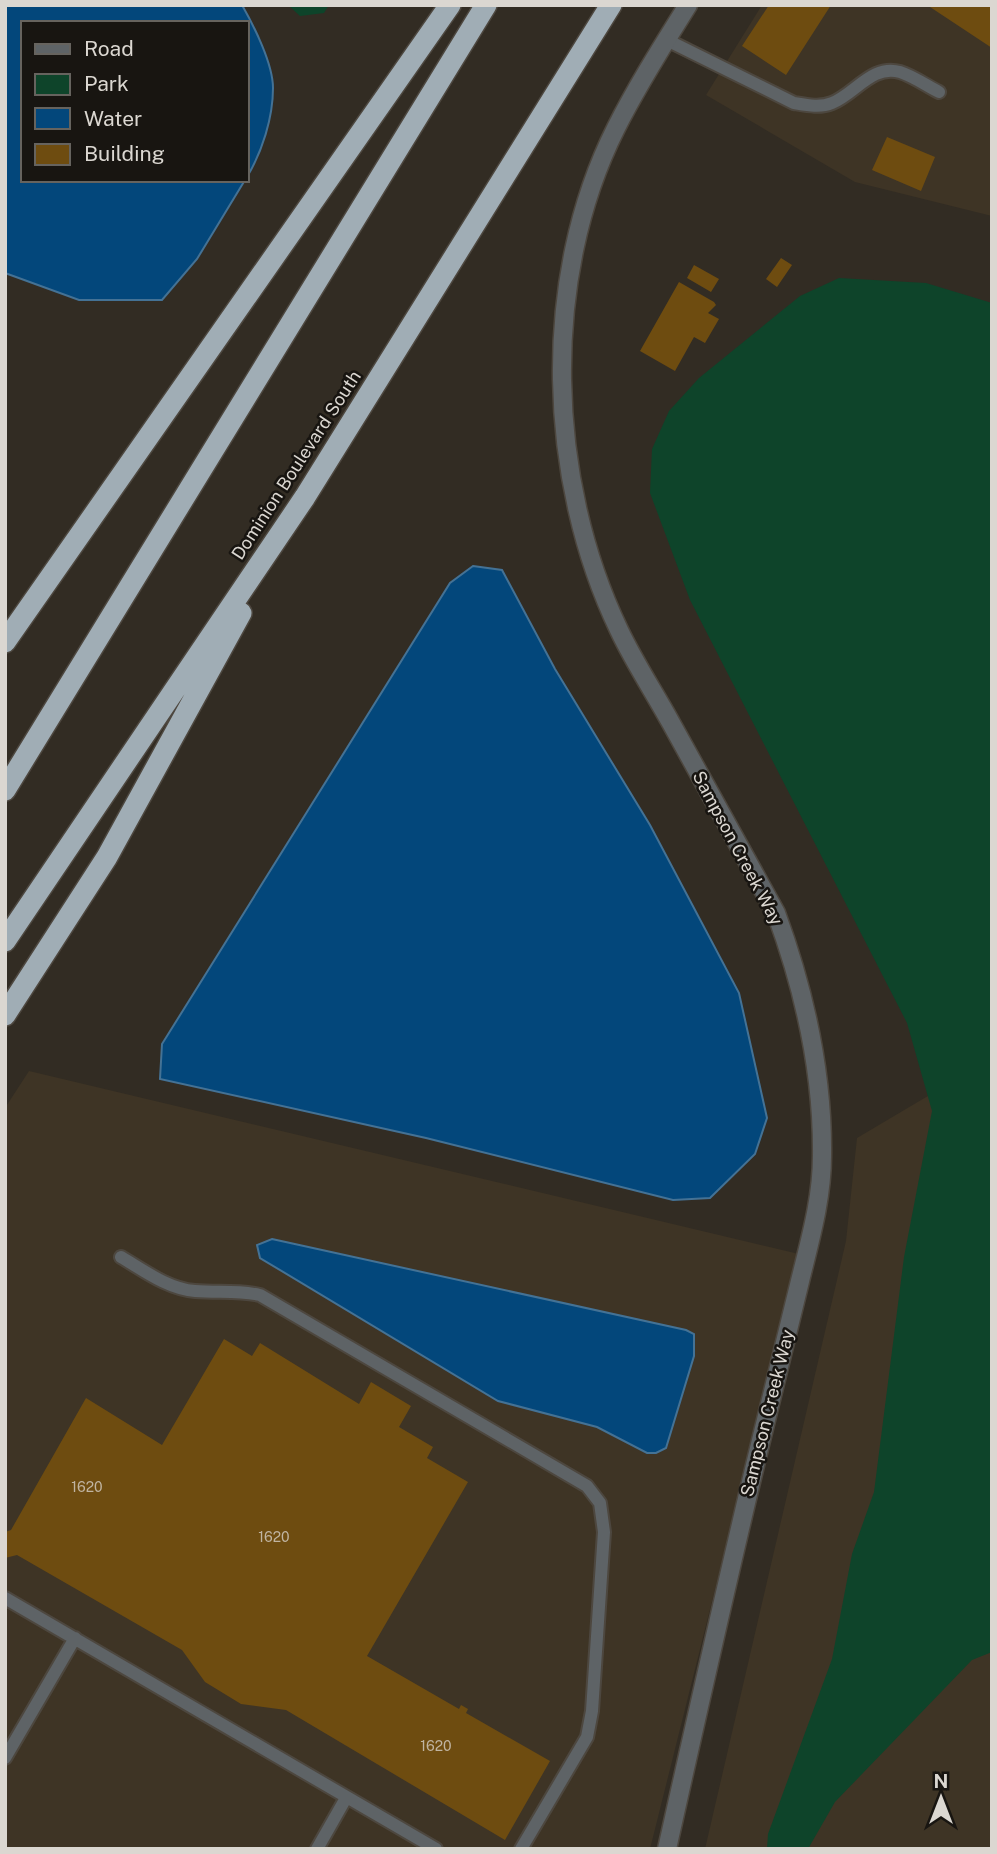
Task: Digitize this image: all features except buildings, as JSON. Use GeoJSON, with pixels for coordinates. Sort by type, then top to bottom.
{"type":"FeatureCollection","features":[{"type":"Feature","properties":{"kind":"highway"},"geometry":{"type":"LineString","coordinates":[[5,642],[450,5]]}},
{"type":"Feature","properties":{"kind":"highway"},"geometry":{"type":"LineString","coordinates":[[5,790],[486,5]]}},
{"type":"Feature","properties":{"kind":"highway","name":"Dominion Boulevard South"},"geometry":{"type":"LineString","coordinates":[[5,941],[305,497],[611,5]]}},
{"type":"Feature","properties":{"kind":"highway"},"geometry":{"type":"LineString","coordinates":[[5,1015],[107,858],[305,497]]}},
{"type":"Feature","properties":{"kind":"street","name":"Sampson Creek Way"},"geometry":{"type":"LineString","coordinates":[[667,1849],[743,1514],[817,1211],[822,1146],[822,1109],[806,1003],[780,926],[620,631],[597,576],[579,521],[565,444],[563,335],[575,249],[615,130],[688,5]]}},
{"type":"Feature","properties":{"kind":"lane"},"geometry":{"type":"LineString","coordinates":[[667,40],[794,103],[811,106],[830,104],[852,92],[866,79],[886,71],[899,71],[939,92]]}},
{"type":"Feature","properties":{"kind":"lane"},"geometry":{"type":"LineString","coordinates":[[121,1256],[170,1286],[194,1291],[236,1289],[260,1295],[587,1486],[600,1503],[604,1532],[592,1711],[587,1737],[521,1849]]}},
{"type":"Feature","properties":{"kind":"lane"},"geometry":{"type":"LineString","coordinates":[[5,1598],[436,1849]]}},
{"type":"Feature","properties":{"kind":"lane"},"geometry":{"type":"LineString","coordinates":[[5,1758],[75,1638]]}},
{"type":"Feature","properties":{"kind":"lane"},"geometry":{"type":"LineString","coordinates":[[317,1849],[346,1798]]}},
{"type":"Feature","properties":{"kind":"shaded area"},"geometry":{"type":"Polygon","coordinates":[[[762,5],[992,5],[992,216],[855,182],[706,95],[762,5]]]}},
{"type":"Feature","properties":{"kind":"shaded area"},"geometry":{"type":"Polygon","coordinates":[[[992,1058],[992,1849],[705,1849],[846,1241],[857,1138],[992,1058]]]}},
{"type":"Feature","properties":{"kind":"shaded area"},"geometry":{"type":"Polygon","coordinates":[[[29,1071],[799,1254],[650,1849],[5,1849],[5,1108],[29,1071]]]}},
{"type":"Feature","properties":{"kind":"green space"},"geometry":{"type":"Polygon","coordinates":[[[288,5],[329,5],[324,13],[300,16],[288,5]]]}},
{"type":"Feature","properties":{"kind":"green space"},"geometry":{"type":"Polygon","coordinates":[[[839,278],[926,283],[992,303],[992,1652],[972,1660],[835,1802],[808,1849],[767,1849],[768,1834],[832,1659],[852,1554],[874,1492],[904,1257],[932,1111],[907,1023],[690,600],[650,493],[652,449],[669,411],[699,378],[800,296],[839,278]]]}},
{"type":"Feature","properties":{"kind":"water"},"geometry":{"type":"Polygon","coordinates":[[[5,5],[242,5],[266,57],[273,88],[266,134],[248,175],[248,21],[21,21],[21,182],[244,182],[197,259],[162,300],[79,300],[5,273],[5,5]]]}},
{"type":"Feature","properties":{"kind":"water"},"geometry":{"type":"Polygon","coordinates":[[[473,566],[502,570],[555,669],[650,825],[739,993],[767,1118],[755,1154],[710,1198],[673,1200],[426,1138],[160,1079],[162,1044],[450,583],[473,566]]]}},
{"type":"Feature","properties":{"kind":"water"},"geometry":{"type":"Polygon","coordinates":[[[272,1239],[686,1330],[694,1334],[694,1356],[666,1448],[656,1453],[647,1453],[597,1427],[498,1401],[260,1258],[257,1245],[272,1239]]]}}]}
